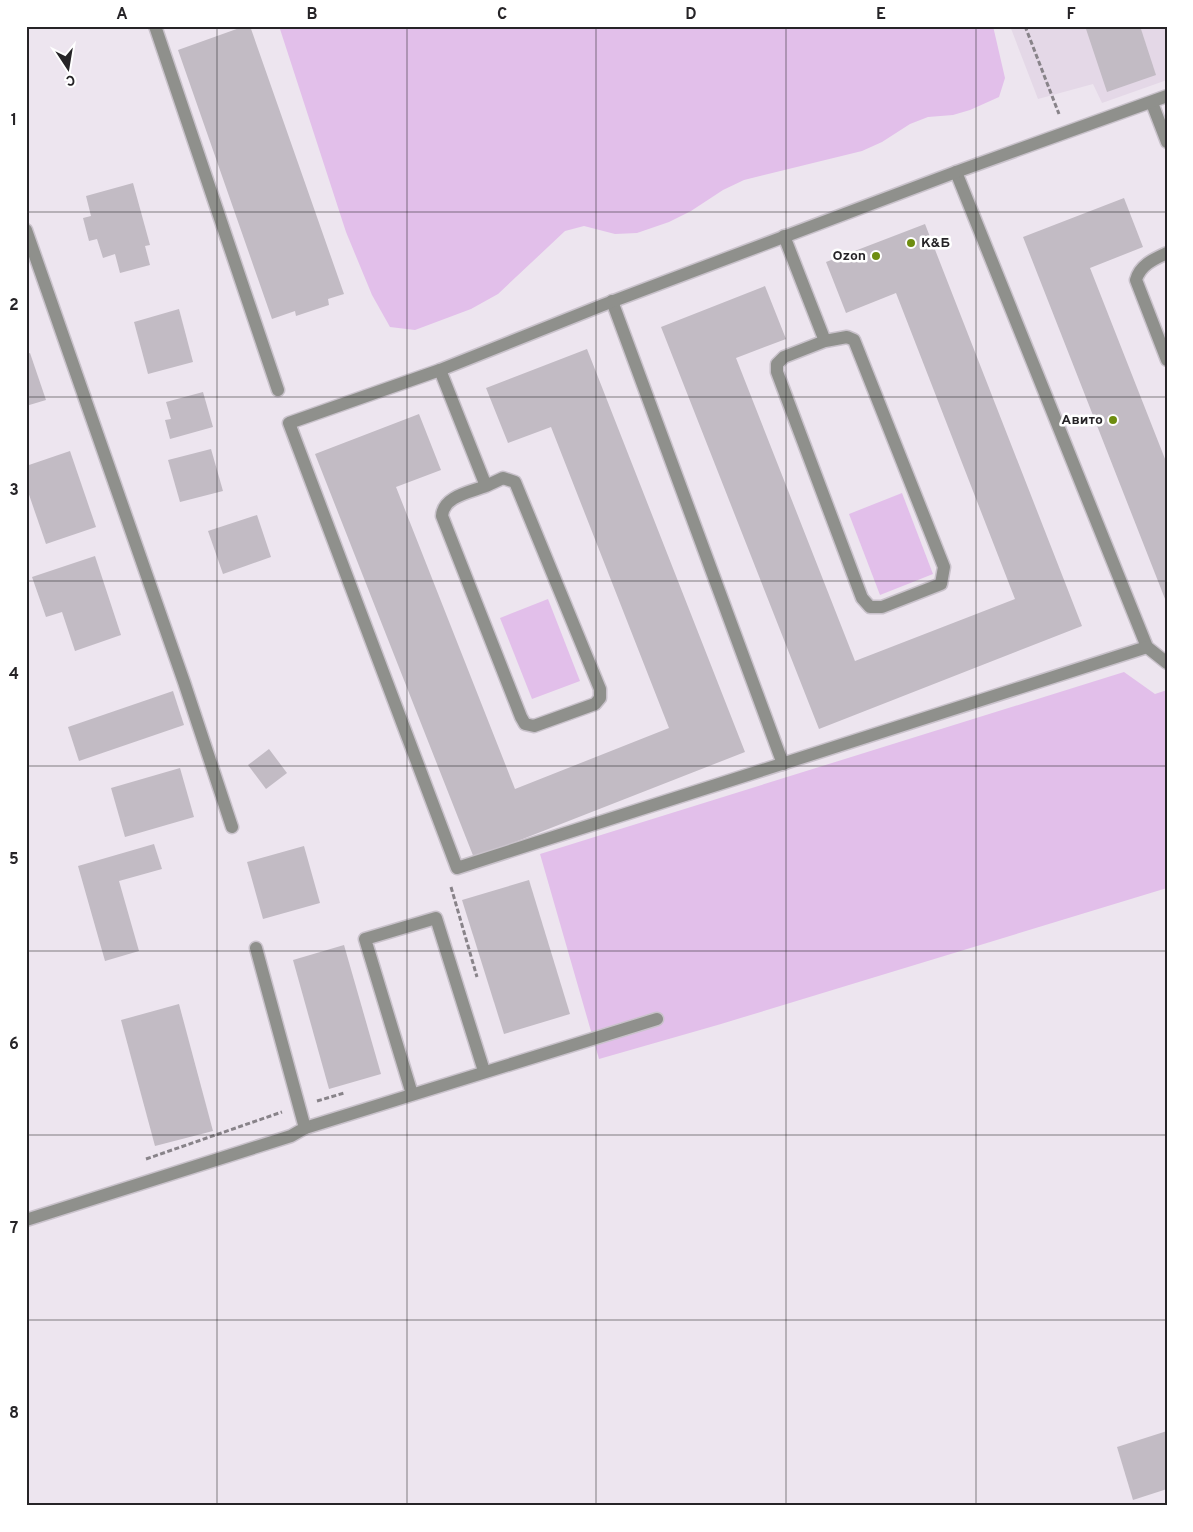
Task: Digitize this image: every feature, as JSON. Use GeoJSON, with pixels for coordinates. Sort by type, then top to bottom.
{"type":"FeatureCollection","features":[{"type":"Feature","properties":{"kind":"lane"},"geometry":{"type":"LineString","coordinates":[[155,26],[278,390]]}},
{"type":"Feature","properties":{"kind":"lane"},"geometry":{"type":"LineString","coordinates":[[1147,647],[457,868],[289,423],[440,370],[612,301],[784,236],[1167,96]]}},
{"type":"Feature","properties":{"kind":"lane"},"geometry":{"type":"LineString","coordinates":[[1152,103],[1167,142]]}},
{"type":"Feature","properties":{"kind":"lane"},"geometry":{"type":"LineString","coordinates":[[956,172],[1147,647],[1167,663]]}},
{"type":"Feature","properties":{"kind":"lane"},"geometry":{"type":"LineString","coordinates":[[26,230],[178,663],[232,827]]}},
{"type":"Feature","properties":{"kind":"lane"},"geometry":{"type":"LineString","coordinates":[[784,236],[826,341]]}},
{"type":"Feature","properties":{"kind":"lane"},"geometry":{"type":"LineString","coordinates":[[1167,253],[1146,265],[1138,272],[1136,280],[1167,360]]}},
{"type":"Feature","properties":{"kind":"lane"},"geometry":{"type":"LineString","coordinates":[[612,301],[783,764]]}},
{"type":"Feature","properties":{"kind":"lane"},"geometry":{"type":"LineString","coordinates":[[847,337],[854,340],[944,567],[941,584],[882,607],[870,607],[862,598],[777,372],[777,364],[784,357],[826,341],[847,337]]}},
{"type":"Feature","properties":{"kind":"lane"},"geometry":{"type":"LineString","coordinates":[[440,370],[486,486]]}},
{"type":"Feature","properties":{"kind":"lane"},"geometry":{"type":"LineString","coordinates":[[503,478],[515,482],[600,689],[600,698],[595,704],[534,726],[525,724],[521,717],[442,516],[442,509],[448,501],[486,486],[503,478]]}},
{"type":"Feature","properties":{"kind":"lane"},"geometry":{"type":"LineString","coordinates":[[412,1094],[365,939],[436,918],[484,1071]]}},
{"type":"Feature","properties":{"kind":"lane"},"geometry":{"type":"LineString","coordinates":[[256,948],[305,1128]]}},
{"type":"Feature","properties":{"kind":"lane"},"geometry":{"type":"LineString","coordinates":[[26,1220],[291,1136],[305,1128],[387,1104],[484,1071],[657,1019]]}},
{"type":"Feature","properties":{"kind":"path"},"geometry":{"type":"LineString","coordinates":[[1025,26],[1066,133]]}},
{"type":"Feature","properties":{"kind":"path"},"geometry":{"type":"LineString","coordinates":[[457,868],[446,871],[480,985]]}},
{"type":"Feature","properties":{"kind":"path"},"geometry":{"type":"LineString","coordinates":[[142,1160],[345,1092]]}},
{"type":"Feature","properties":{"kind":"shaded area"},"geometry":{"type":"Polygon","coordinates":[[[279,26],[993,26],[1005,78],[999,97],[970,110],[953,115],[928,117],[910,124],[882,142],[862,151],[744,180],[723,190],[691,211],[669,222],[637,233],[615,234],[584,226],[565,231],[498,294],[471,309],[415,330],[390,327],[372,295],[346,232],[279,26]]]}},
{"type":"Feature","properties":{"kind":"shaded area"},"geometry":{"type":"Polygon","coordinates":[[[1010,26],[1167,26],[1167,80],[1102,103],[1093,84],[1038,99],[1010,26]]]}},
{"type":"Feature","properties":{"kind":"shaded area"},"geometry":{"type":"Polygon","coordinates":[[[902,493],[933,574],[880,595],[849,514],[902,493]]]}},
{"type":"Feature","properties":{"kind":"shaded area"},"geometry":{"type":"Polygon","coordinates":[[[548,599],[580,681],[532,699],[500,618],[548,599]]]}},
{"type":"Feature","properties":{"kind":"shaded area"},"geometry":{"type":"Polygon","coordinates":[[[1124,672],[1155,694],[1167,690],[1167,888],[721,1024],[599,1059],[540,854],[1124,672]]]}},
{"type":"Feature","properties":{"kind":"building"},"geometry":{"type":"Polygon","coordinates":[[[245,26],[250,26],[344,294],[328,299],[329,305],[296,316],[295,311],[272,319],[178,50],[245,26]]]}},
{"type":"Feature","properties":{"kind":"building"},"geometry":{"type":"Polygon","coordinates":[[[1085,26],[1140,26],[1156,75],[1107,92],[1085,26]]]}},
{"type":"Feature","properties":{"kind":"building"},"geometry":{"type":"Polygon","coordinates":[[[133,183],[150,245],[145,246],[150,265],[120,273],[115,254],[103,258],[97,239],[89,241],[83,218],[91,216],[86,196],[133,183]]]}},
{"type":"Feature","properties":{"kind":"building"},"geometry":{"type":"Polygon","coordinates":[[[1124,198],[1143,247],[1090,268],[1167,464],[1167,604],[1023,237],[1124,198]]]}},
{"type":"Feature","properties":{"kind":"building"},"geometry":{"type":"Polygon","coordinates":[[[925,224],[1082,626],[819,729],[661,327],[765,286],[786,339],[736,358],[855,661],[1015,599],[896,293],[846,313],[826,262],[925,224]]]}},
{"type":"Feature","properties":{"kind":"building"},"geometry":{"type":"Polygon","coordinates":[[[179,309],[193,362],[148,374],[134,322],[179,309]]]}},
{"type":"Feature","properties":{"kind":"building"},"geometry":{"type":"Polygon","coordinates":[[[587,349],[745,752],[474,858],[315,454],[419,414],[441,470],[396,487],[515,789],[669,728],[551,427],[508,443],[486,388],[587,349]]]}},
{"type":"Feature","properties":{"kind":"building"},"geometry":{"type":"Polygon","coordinates":[[[30,353],[46,400],[26,406],[26,354],[30,353]]]}},
{"type":"Feature","properties":{"kind":"building"},"geometry":{"type":"Polygon","coordinates":[[[203,392],[213,427],[170,439],[165,420],[171,419],[166,402],[203,392]]]}},
{"type":"Feature","properties":{"kind":"building"},"geometry":{"type":"Polygon","coordinates":[[[211,449],[223,491],[180,502],[168,460],[211,449]]]}},
{"type":"Feature","properties":{"kind":"building"},"geometry":{"type":"Polygon","coordinates":[[[70,451],[96,527],[46,544],[26,486],[26,466],[70,451]]]}},
{"type":"Feature","properties":{"kind":"building"},"geometry":{"type":"Polygon","coordinates":[[[257,515],[271,557],[223,574],[208,531],[257,515]]]}},
{"type":"Feature","properties":{"kind":"building"},"geometry":{"type":"Polygon","coordinates":[[[95,556],[121,635],[75,651],[62,612],[46,617],[32,577],[95,556]]]}},
{"type":"Feature","properties":{"kind":"building"},"geometry":{"type":"Polygon","coordinates":[[[173,691],[184,725],[79,761],[68,727],[173,691]]]}},
{"type":"Feature","properties":{"kind":"building"},"geometry":{"type":"Polygon","coordinates":[[[269,749],[287,773],[266,789],[248,765],[269,749]]]}},
{"type":"Feature","properties":{"kind":"building"},"geometry":{"type":"Polygon","coordinates":[[[180,768],[194,817],[125,837],[111,788],[180,768]]]}},
{"type":"Feature","properties":{"kind":"building"},"geometry":{"type":"Polygon","coordinates":[[[154,844],[162,869],[119,881],[139,951],[105,961],[78,866],[154,844]]]}},
{"type":"Feature","properties":{"kind":"building"},"geometry":{"type":"Polygon","coordinates":[[[304,846],[320,903],[263,919],[247,862],[304,846]]]}},
{"type":"Feature","properties":{"kind":"building"},"geometry":{"type":"Polygon","coordinates":[[[529,880],[570,1014],[504,1034],[462,900],[529,880]]]}},
{"type":"Feature","properties":{"kind":"building"},"geometry":{"type":"Polygon","coordinates":[[[344,945],[381,1074],[329,1089],[293,960],[344,945]]]}},
{"type":"Feature","properties":{"kind":"building"},"geometry":{"type":"Polygon","coordinates":[[[179,1004],[213,1131],[155,1146],[121,1020],[179,1004]]]}},
{"type":"Feature","properties":{"kind":"building"},"geometry":{"type":"Polygon","coordinates":[[[1167,1431],[1167,1489],[1133,1500],[1117,1447],[1167,1431]]]}},
{"type":"Feature","properties":{"kind":"place","name":"К&Б"},"geometry":{"type":"Point","coordinates":[911,243]}},
{"type":"Feature","properties":{"kind":"place","name":"Ozon"},"geometry":{"type":"Point","coordinates":[876,256]}},
{"type":"Feature","properties":{"kind":"place","name":"Авито"},"geometry":{"type":"Point","coordinates":[1113,420]}}]}
